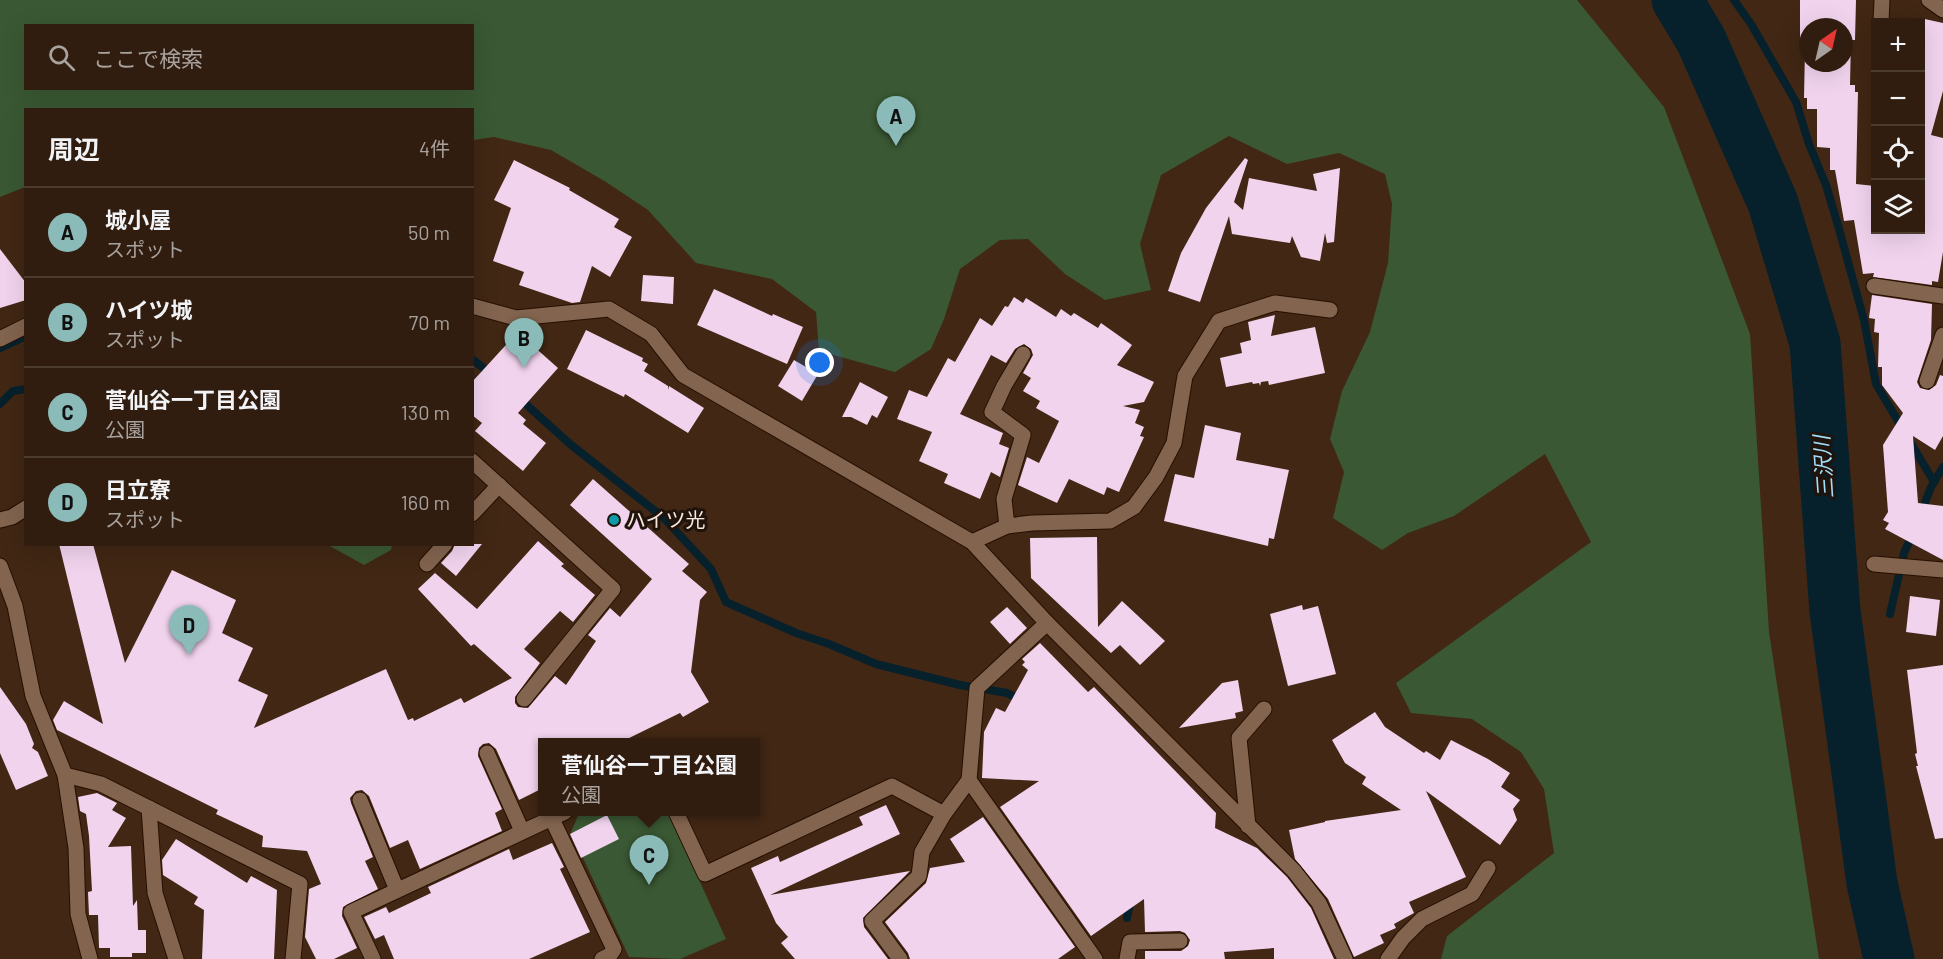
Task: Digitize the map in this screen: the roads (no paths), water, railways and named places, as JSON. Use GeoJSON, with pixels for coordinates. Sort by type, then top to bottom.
{"type":"FeatureCollection","features":[{"type":"Feature","properties":{"kind":"street"},"geometry":{"type":"LineString","coordinates":[[1881,18],[1882,0]]}},
{"type":"Feature","properties":{"kind":"street"},"geometry":{"type":"LineString","coordinates":[[1929,0],[1943,10]]}},
{"type":"Feature","properties":{"kind":"street"},"geometry":{"type":"LineString","coordinates":[[1874,286],[1943,296]]}},
{"type":"Feature","properties":{"kind":"street"},"geometry":{"type":"LineString","coordinates":[[972,542],[1007,526],[1110,521],[1134,507],[1156,477],[1173,443],[1185,376],[1220,321],[1275,303],[1330,310]]}},
{"type":"Feature","properties":{"kind":"street"},"geometry":{"type":"LineString","coordinates":[[474,307],[516,318],[609,309],[651,334],[683,375],[972,542],[1047,623],[1294,871],[1320,903],[1345,959]]}},
{"type":"Feature","properties":{"kind":"street"},"geometry":{"type":"LineString","coordinates":[[0,339],[24,327]]}},
{"type":"Feature","properties":{"kind":"street"},"geometry":{"type":"LineString","coordinates":[[1926,381],[1943,335]]}},
{"type":"Feature","properties":{"kind":"street"},"geometry":{"type":"LineString","coordinates":[[1007,526],[1004,499],[1023,435],[993,412],[1004,386],[1023,354]]}},
{"type":"Feature","properties":{"kind":"street"},"geometry":{"type":"LineString","coordinates":[[474,463],[614,589],[524,699]]}},
{"type":"Feature","properties":{"kind":"street"},"geometry":{"type":"LineString","coordinates":[[474,512],[499,484]]}},
{"type":"Feature","properties":{"kind":"street"},"geometry":{"type":"LineString","coordinates":[[0,520],[12,518],[24,509]]}},
{"type":"Feature","properties":{"kind":"street"},"geometry":{"type":"LineString","coordinates":[[427,564],[443,546]]}},
{"type":"Feature","properties":{"kind":"street"},"geometry":{"type":"LineString","coordinates":[[1874,564],[1943,570]]}},
{"type":"Feature","properties":{"kind":"street"},"geometry":{"type":"LineString","coordinates":[[0,566],[15,606],[33,696],[65,775],[76,848],[78,914],[90,959]]}},
{"type":"Feature","properties":{"kind":"street"},"geometry":{"type":"LineString","coordinates":[[900,959],[872,921],[919,876],[922,852],[944,814],[969,780],[977,688],[1047,623]]}},
{"type":"Feature","properties":{"kind":"street"},"geometry":{"type":"LineString","coordinates":[[1248,826],[1239,738],[1264,709]]}},
{"type":"Feature","properties":{"kind":"street"},"geometry":{"type":"LineString","coordinates":[[487,753],[522,831]]}},
{"type":"Feature","properties":{"kind":"street"},"geometry":{"type":"LineString","coordinates":[[65,775],[101,784],[300,884],[293,959]]}},
{"type":"Feature","properties":{"kind":"street"},"geometry":{"type":"LineString","coordinates":[[969,780],[1095,959]]}},
{"type":"Feature","properties":{"kind":"street"},"geometry":{"type":"LineString","coordinates":[[678,816],[705,874],[892,786],[944,814]]}},
{"type":"Feature","properties":{"kind":"street"},"geometry":{"type":"LineString","coordinates":[[360,800],[397,890]]}},
{"type":"Feature","properties":{"kind":"street"},"geometry":{"type":"LineString","coordinates":[[149,808],[155,893],[176,959]]}},
{"type":"Feature","properties":{"kind":"street"},"geometry":{"type":"LineString","coordinates":[[373,959],[351,912],[554,816]]}},
{"type":"Feature","properties":{"kind":"street"},"geometry":{"type":"LineString","coordinates":[[559,816],[614,949],[610,955],[602,959]]}},
{"type":"Feature","properties":{"kind":"street"},"geometry":{"type":"LineString","coordinates":[[1388,959],[1403,938],[1422,919],[1472,894],[1488,868]]}},
{"type":"Feature","properties":{"kind":"street"},"geometry":{"type":"LineString","coordinates":[[1127,959],[1130,942],[1180,941]]}},
{"type":"Feature","properties":{"kind":"waterway","name":"三沢川"},"geometry":{"type":"LineString","coordinates":[[1677,0],[1701,40],[1773,203],[1815,343],[1835,611],[1872,883],[1889,959]]}},
{"type":"Feature","properties":{"kind":"waterway"},"geometry":{"type":"LineString","coordinates":[[1734,0],[1751,24],[1796,102],[1839,229],[1864,320],[1876,384],[1934,482]]}},
{"type":"Feature","properties":{"kind":"waterway"},"geometry":{"type":"LineString","coordinates":[[0,348],[24,337]]}},
{"type":"Feature","properties":{"kind":"waterway"},"geometry":{"type":"LineString","coordinates":[[474,361],[491,374]]}},
{"type":"Feature","properties":{"kind":"waterway"},"geometry":{"type":"LineString","coordinates":[[0,404],[13,391],[24,389]]}},
{"type":"Feature","properties":{"kind":"waterway"},"geometry":{"type":"LineString","coordinates":[[519,398],[570,444],[664,518],[711,569],[726,602],[796,633],[876,664],[960,685],[1007,693],[1022,701]]}},
{"type":"Feature","properties":{"kind":"waterway"},"geometry":{"type":"LineString","coordinates":[[1921,513],[1931,487],[1943,467]]}},
{"type":"Feature","properties":{"kind":"waterway"},"geometry":{"type":"LineString","coordinates":[[1890,614],[1904,553],[1913,533]]}},
{"type":"Feature","properties":{"kind":"waterway"},"geometry":{"type":"LineString","coordinates":[[1127,918],[1131,899]]}},
{"type":"Feature","properties":{"kind":"place","name":"城小屋"},"geometry":{"type":"Point","coordinates":[896,146]}},
{"type":"Feature","properties":{"kind":"place","name":"ハイツ城"},"geometry":{"type":"Point","coordinates":[524,368]}},
{"type":"Feature","properties":{"kind":"place","name":"ハイツ光"},"geometry":{"type":"Point","coordinates":[614,520]}},
{"type":"Feature","properties":{"kind":"place","name":"日立寮"},"geometry":{"type":"Point","coordinates":[189,655]}},
{"type":"Feature","properties":{"kind":"place","name":"菅仙谷一丁目公園"},"geometry":{"type":"Point","coordinates":[649,885]}}]}
